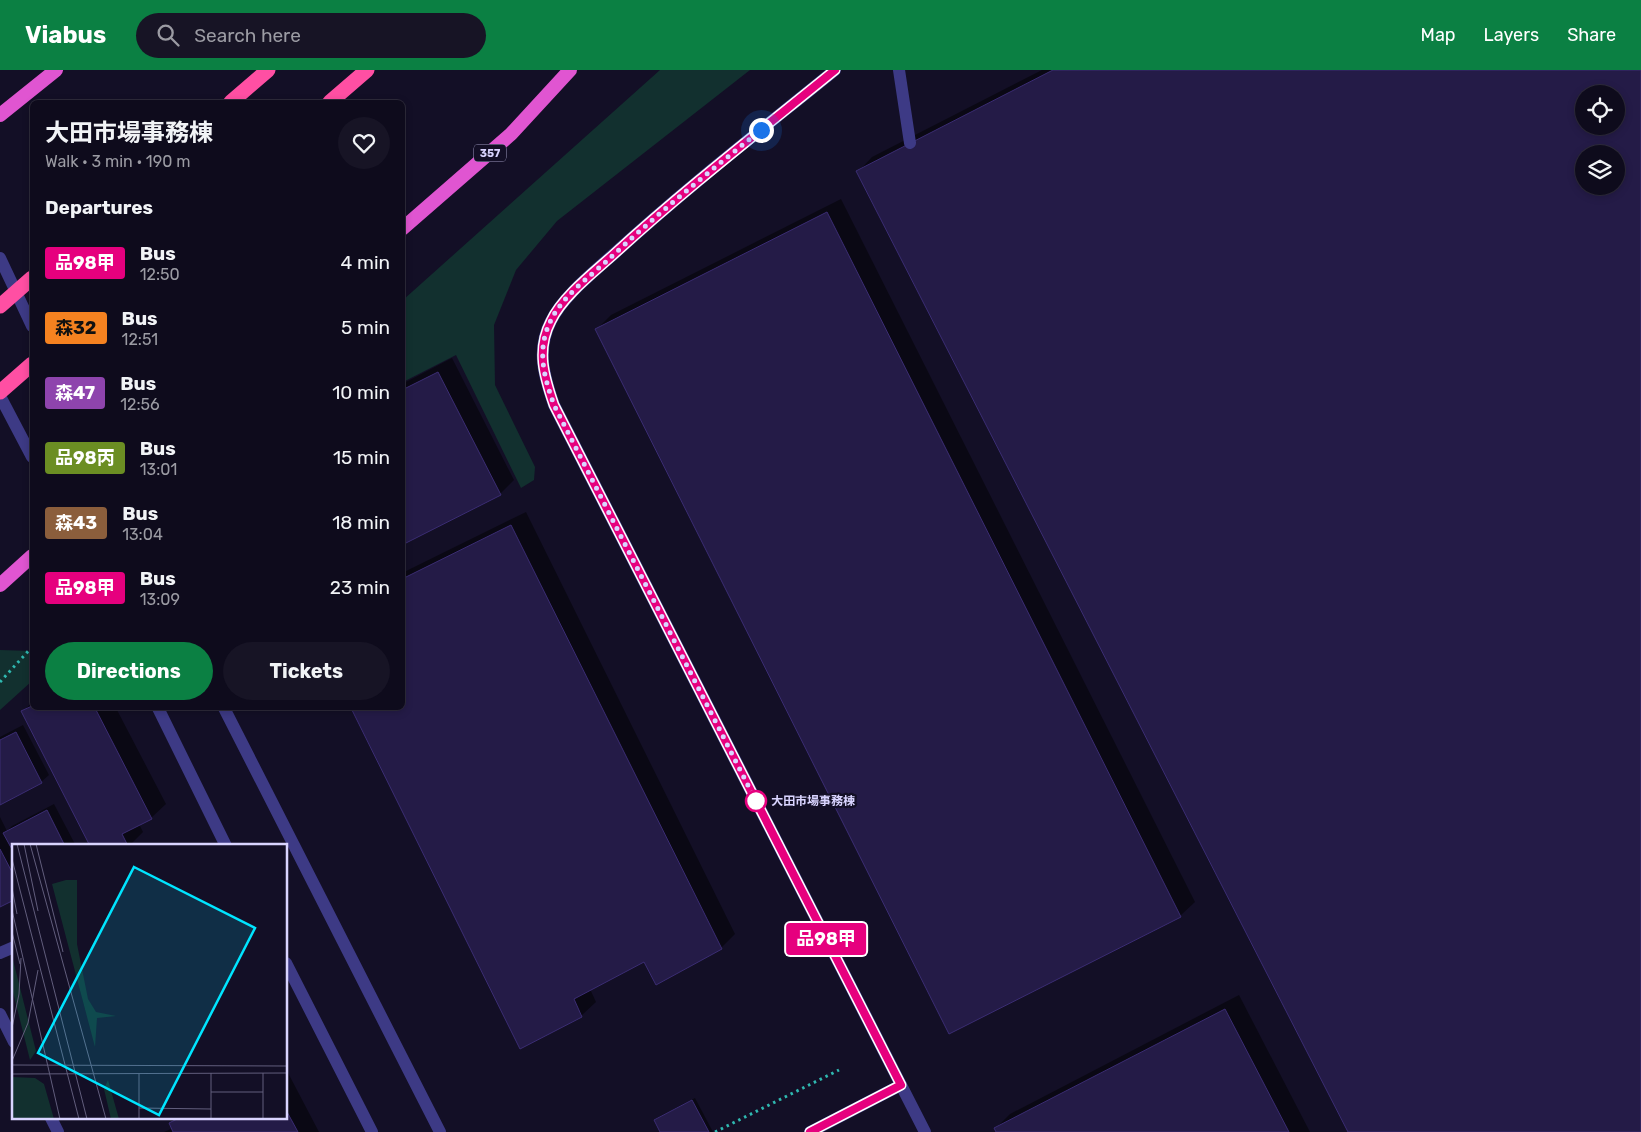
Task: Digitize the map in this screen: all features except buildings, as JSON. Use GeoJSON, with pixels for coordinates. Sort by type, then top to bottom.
{"type":"FeatureCollection","features":[{"type":"Feature","properties":{"kind":"highway"},"geometry":{"type":"LineString","coordinates":[[0,115],[56,70]]}},
{"type":"Feature","properties":{"kind":"highway"},"geometry":{"type":"LineString","coordinates":[[233,100],[268,70]]}},
{"type":"Feature","properties":{"kind":"highway"},"geometry":{"type":"LineString","coordinates":[[332,100],[367,70]]}},
{"type":"Feature","properties":{"kind":"highway","name":"357"},"geometry":{"type":"LineString","coordinates":[[405,226],[511,134],[570,70]]}},
{"type":"Feature","properties":{"kind":"highway"},"geometry":{"type":"LineString","coordinates":[[0,306],[30,280]]}},
{"type":"Feature","properties":{"kind":"highway"},"geometry":{"type":"LineString","coordinates":[[0,394],[30,366]]}},
{"type":"Feature","properties":{"kind":"highway"},"geometry":{"type":"LineString","coordinates":[[0,585],[30,558]]}},
{"type":"Feature","properties":{"kind":"street"},"geometry":{"type":"LineString","coordinates":[[834,70],[659,213],[572,292],[551,320],[541,351],[546,380],[554,405],[924,1132]]}},
{"type":"Feature","properties":{"kind":"street"},"geometry":{"type":"LineString","coordinates":[[899,70],[910,143]]}},
{"type":"Feature","properties":{"kind":"street"},"geometry":{"type":"LineString","coordinates":[[0,258],[30,322]]}},
{"type":"Feature","properties":{"kind":"street"},"geometry":{"type":"LineString","coordinates":[[0,394],[30,453]]}},
{"type":"Feature","properties":{"kind":"street"},"geometry":{"type":"LineString","coordinates":[[159,710],[222,844]]}},
{"type":"Feature","properties":{"kind":"street"},"geometry":{"type":"LineString","coordinates":[[225,710],[440,1132]]}},
{"type":"Feature","properties":{"kind":"street"},"geometry":{"type":"LineString","coordinates":[[0,954],[12,947]]}},
{"type":"Feature","properties":{"kind":"street"},"geometry":{"type":"LineString","coordinates":[[288,967],[372,1132]]}},
{"type":"Feature","properties":{"kind":"street"},"geometry":{"type":"LineString","coordinates":[[0,1014],[12,1038]]}},
{"type":"Feature","properties":{"kind":"street"},"geometry":{"type":"LineString","coordinates":[[810,1132],[901,1085]]}},
{"type":"Feature","properties":{"kind":"street"},"geometry":{"type":"LineString","coordinates":[[52,1120],[58,1132]]}},
{"type":"Feature","properties":{"kind":"path"},"geometry":{"type":"LineString","coordinates":[[0,682],[30,649]]}},
{"type":"Feature","properties":{"kind":"path"},"geometry":{"type":"LineString","coordinates":[[715,1132],[839,1070]]}},
{"type":"Feature","properties":{"kind":"green space"},"geometry":{"type":"Polygon","coordinates":[[[660,70],[750,70],[557,221],[516,270],[494,325],[495,385],[535,467],[534,480],[521,488],[456,355],[405,381],[405,298],[660,70]]]}},
{"type":"Feature","properties":{"kind":"green space"},"geometry":{"type":"Polygon","coordinates":[[[0,650],[30,651],[30,683],[0,710],[0,650]]]}},
{"type":"Feature","properties":{"kind":"bus line","name":"品98甲"},"geometry":{"type":"LineString","coordinates":[[810,1132],[901,1085],[554,405],[546,380],[541,351],[551,320],[572,292],[659,213],[835,70]]}},
{"type":"Feature","properties":{"kind":"place","name":"大田市場事務棟"},"geometry":{"type":"Point","coordinates":[756,801]}},
{"type":"Feature","properties":{"kind":"route"},"geometry":{"type":"LineString","coordinates":[[756,801],[554,405],[546,380],[541,351],[551,320],[572,292],[659,213],[761,130]]}}]}
